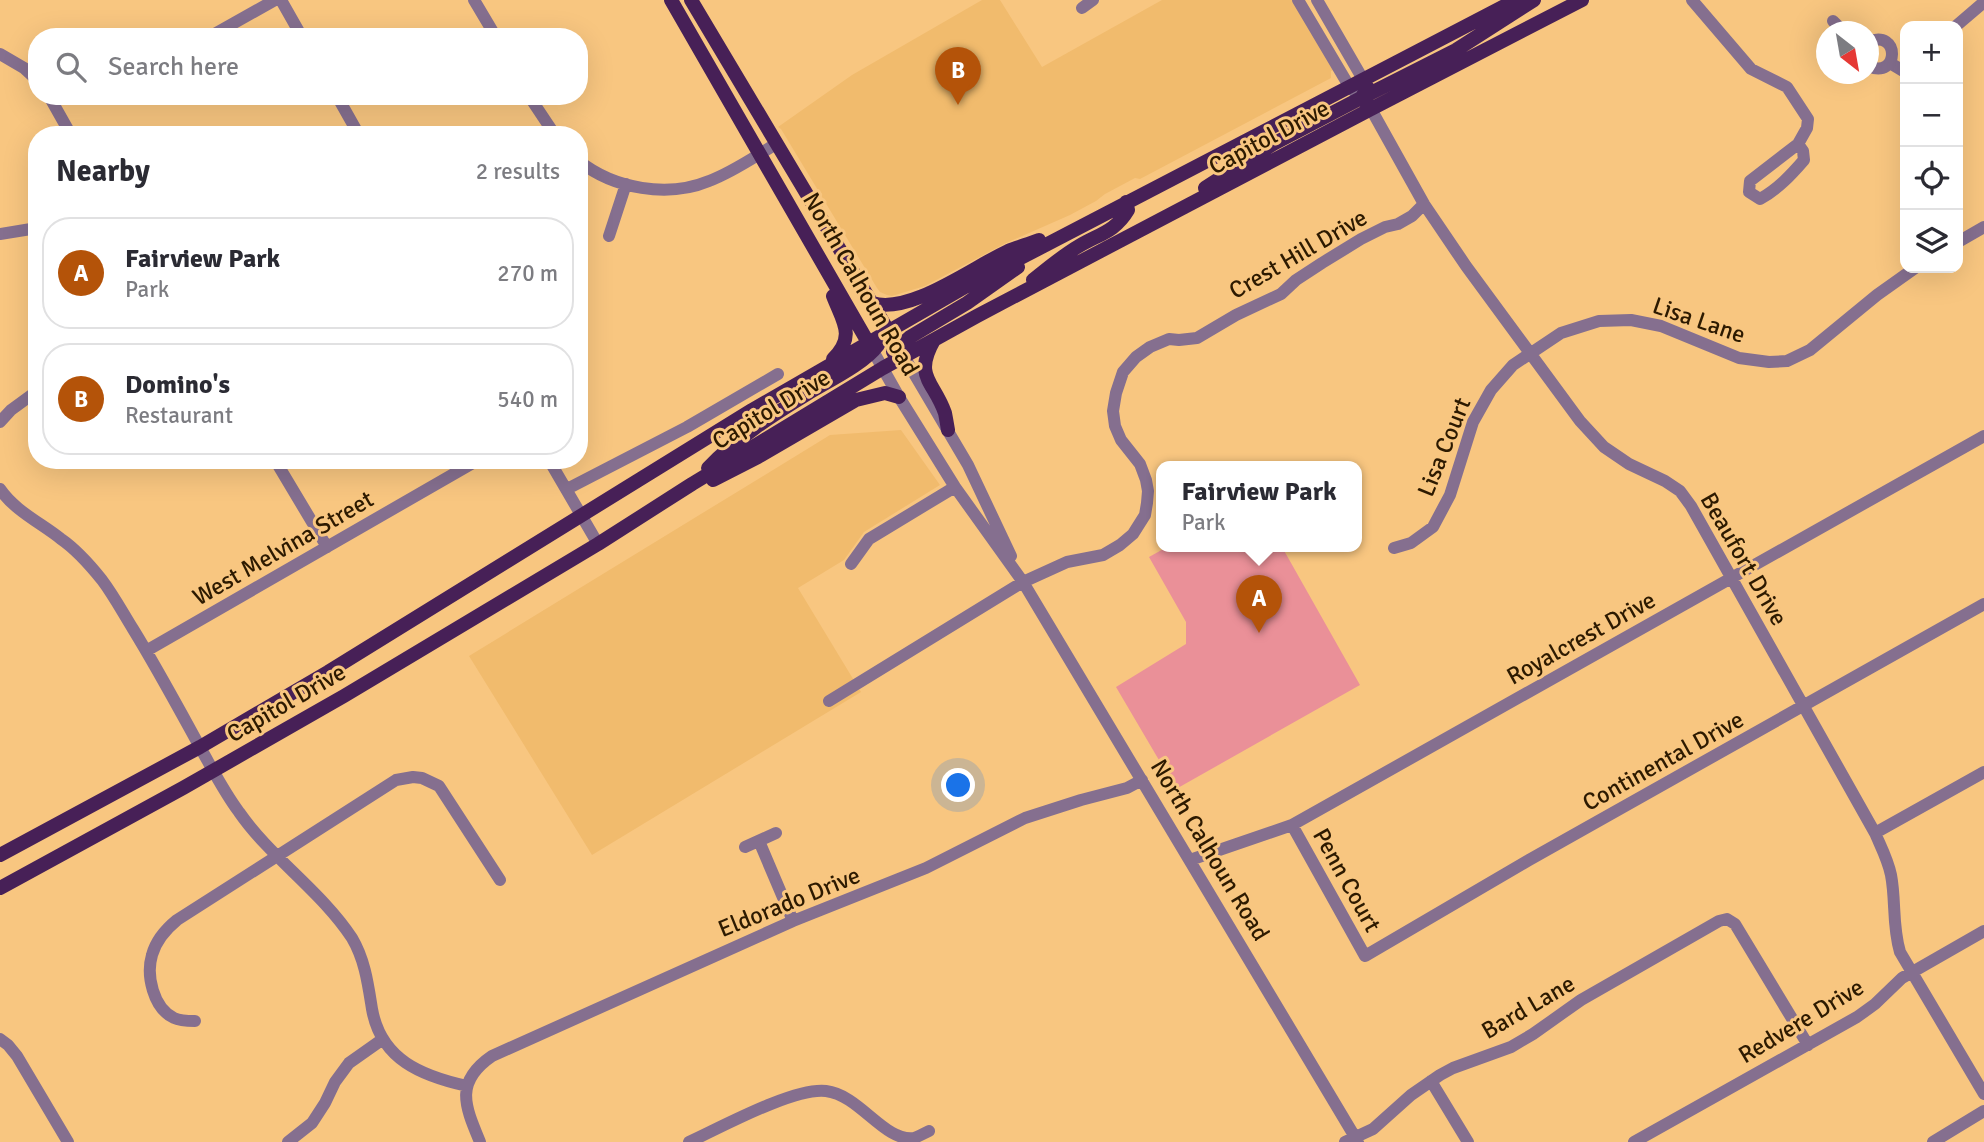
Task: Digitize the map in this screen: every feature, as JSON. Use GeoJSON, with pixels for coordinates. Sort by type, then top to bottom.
{"type":"FeatureCollection","features":[{"type":"Feature","properties":{"kind":"main road","name":"North Calhoun Road"},"geometry":{"type":"LineString","coordinates":[[671,0],[871,347]]}},
{"type":"Feature","properties":{"kind":"main road","name":"North Calhoun Road"},"geometry":{"type":"LineString","coordinates":[[691,0],[901,351]]}},
{"type":"Feature","properties":{"kind":"main road","name":"Capitol Drive"},"geometry":{"type":"LineString","coordinates":[[1366,95],[1516,0]]}},
{"type":"Feature","properties":{"kind":"main road"},"geometry":{"type":"LineString","coordinates":[[901,351],[935,339],[1158,221],[1261,152],[1456,50],[1534,0]]}},
{"type":"Feature","properties":{"kind":"main road","name":"Capitol Drive"},"geometry":{"type":"LineString","coordinates":[[1366,95],[1582,0]]}},
{"type":"Feature","properties":{"kind":"main road","name":"Capitol Drive"},"geometry":{"type":"LineString","coordinates":[[888,331],[1083,224],[1349,86],[1366,95]]}},
{"type":"Feature","properties":{"kind":"main road"},"geometry":{"type":"LineString","coordinates":[[1010,299],[1054,263],[1120,223],[1128,210],[1126,202]]}},
{"type":"Feature","properties":{"kind":"main road"},"geometry":{"type":"LineString","coordinates":[[872,303],[891,304],[919,298],[1007,252],[1083,224]]}},
{"type":"Feature","properties":{"kind":"main road"},"geometry":{"type":"LineString","coordinates":[[883,368],[932,323],[967,303],[1054,241]]}},
{"type":"Feature","properties":{"kind":"main road"},"geometry":{"type":"LineString","coordinates":[[817,252],[847,334],[844,348],[827,366]]}},
{"type":"Feature","properties":{"kind":"main road"},"geometry":{"type":"LineString","coordinates":[[692,484],[728,448],[871,347],[888,331]]}},
{"type":"Feature","properties":{"kind":"main road"},"geometry":{"type":"LineString","coordinates":[[935,339],[924,365],[927,378],[944,412],[948,430]]}},
{"type":"Feature","properties":{"kind":"main road","name":"Capitol Drive"},"geometry":{"type":"LineString","coordinates":[[0,855],[200,747],[328,672],[751,410],[827,366],[871,347]]}},
{"type":"Feature","properties":{"kind":"main road","name":"Capitol Drive"},"geometry":{"type":"LineString","coordinates":[[2,882],[213,771],[344,696],[638,520],[692,484],[883,368]]}},
{"type":"Feature","properties":{"kind":"main road"},"geometry":{"type":"LineString","coordinates":[[638,520],[758,457],[856,400],[885,393],[899,397]]}},
{"type":"Feature","properties":{"kind":"street"},"geometry":{"type":"LineString","coordinates":[[225,28],[275,0]]}},
{"type":"Feature","properties":{"kind":"street"},"geometry":{"type":"LineString","coordinates":[[281,0],[297,28]]}},
{"type":"Feature","properties":{"kind":"street"},"geometry":{"type":"LineString","coordinates":[[474,0],[491,28]]}},
{"type":"Feature","properties":{"kind":"street"},"geometry":{"type":"LineString","coordinates":[[1298,0],[1349,86]]}},
{"type":"Feature","properties":{"kind":"street","name":"Beaufort Drive"},"geometry":{"type":"LineString","coordinates":[[1317,0],[1424,204],[1530,354],[1580,421],[1604,447],[1618,458],[1665,481],[1679,491],[1701,522],[1875,833],[1891,876],[1895,935],[1900,952],[1984,1094]]}},
{"type":"Feature","properties":{"kind":"street"},"geometry":{"type":"LineString","coordinates":[[1692,0],[1751,69],[1787,87],[1808,119],[1807,128],[1797,144],[1750,181],[1749,192],[1760,199],[1773,192],[1804,160],[1797,144]]}},
{"type":"Feature","properties":{"kind":"street"},"geometry":{"type":"LineString","coordinates":[[1962,21],[1984,2]]}},
{"type":"Feature","properties":{"kind":"street"},"geometry":{"type":"LineString","coordinates":[[1879,39],[1889,45],[1892,54],[1890,63],[1879,69]]}},
{"type":"Feature","properties":{"kind":"street"},"geometry":{"type":"LineString","coordinates":[[0,54],[28,72]]}},
{"type":"Feature","properties":{"kind":"street"},"geometry":{"type":"LineString","coordinates":[[1890,63],[1900,69]]}},
{"type":"Feature","properties":{"kind":"street"},"geometry":{"type":"LineString","coordinates":[[54,105],[66,126]]}},
{"type":"Feature","properties":{"kind":"street"},"geometry":{"type":"LineString","coordinates":[[342,105],[354,126]]}},
{"type":"Feature","properties":{"kind":"street"},"geometry":{"type":"LineString","coordinates":[[535,105],[549,126]]}},
{"type":"Feature","properties":{"kind":"street"},"geometry":{"type":"LineString","coordinates":[[588,166],[626,184],[677,190],[708,182],[776,144]]}},
{"type":"Feature","properties":{"kind":"street"},"geometry":{"type":"LineString","coordinates":[[609,236],[626,184]]}},
{"type":"Feature","properties":{"kind":"street","name":"Crest Hill Drive"},"geometry":{"type":"LineString","coordinates":[[829,701],[1023,582],[1067,562],[1103,555],[1133,534],[1145,515],[1148,491],[1140,464],[1121,440],[1113,411],[1115,393],[1123,372],[1136,357],[1150,346],[1169,339],[1196,338],[1259,303],[1281,294],[1322,262],[1360,239],[1398,225],[1424,204]]}},
{"type":"Feature","properties":{"kind":"street"},"geometry":{"type":"LineString","coordinates":[[1963,239],[1984,227]]}},
{"type":"Feature","properties":{"kind":"street"},"geometry":{"type":"LineString","coordinates":[[1,233],[28,229]]}},
{"type":"Feature","properties":{"kind":"street","name":"Lisa Lane"},"geometry":{"type":"LineString","coordinates":[[1530,354],[1561,333],[1599,321],[1631,320],[1661,326],[1739,358],[1769,362],[1787,361],[1826,339],[1877,295],[1908,273]]}},
{"type":"Feature","properties":{"kind":"street","name":"North Calhoun Road"},"geometry":{"type":"LineString","coordinates":[[871,347],[955,487],[1023,582],[1190,860],[1353,1140]]}},
{"type":"Feature","properties":{"kind":"street","name":"North Calhoun Road"},"geometry":{"type":"LineString","coordinates":[[901,351],[981,490],[1023,582]]}},
{"type":"Feature","properties":{"kind":"street","name":"Lisa Court"},"geometry":{"type":"LineString","coordinates":[[1394,548],[1411,543],[1433,527],[1450,495],[1473,422],[1482,404],[1513,365],[1530,354]]}},
{"type":"Feature","properties":{"kind":"street"},"geometry":{"type":"LineString","coordinates":[[567,489],[687,427],[778,374]]}},
{"type":"Feature","properties":{"kind":"street"},"geometry":{"type":"LineString","coordinates":[[0,422],[28,398]]}},
{"type":"Feature","properties":{"kind":"street","name":"Royalcrest Drive"},"geometry":{"type":"LineString","coordinates":[[1190,860],[1292,825],[1984,436]]}},
{"type":"Feature","properties":{"kind":"street"},"geometry":{"type":"LineString","coordinates":[[280,469],[327,547]]}},
{"type":"Feature","properties":{"kind":"street","name":"West Melvina Street"},"geometry":{"type":"LineString","coordinates":[[146,651],[462,469]]}},
{"type":"Feature","properties":{"kind":"street"},"geometry":{"type":"LineString","coordinates":[[555,469],[598,544]]}},
{"type":"Feature","properties":{"kind":"street"},"geometry":{"type":"LineString","coordinates":[[850,564],[869,539],[955,487]]}},
{"type":"Feature","properties":{"kind":"street"},"geometry":{"type":"LineString","coordinates":[[0,489],[16,506],[61,539],[89,564],[113,596],[238,811],[352,939],[366,974],[374,1017],[383,1039],[400,1059],[417,1070],[444,1081],[467,1086],[466,1104],[480,1142]]}},
{"type":"Feature","properties":{"kind":"street","name":"Continental Drive"},"geometry":{"type":"LineString","coordinates":[[1364,956],[1984,604]]}},
{"type":"Feature","properties":{"kind":"street"},"geometry":{"type":"LineString","coordinates":[[1875,833],[1984,772]]}},
{"type":"Feature","properties":{"kind":"street"},"geometry":{"type":"LineString","coordinates":[[195,1021],[167,1014],[159,1003],[150,976],[152,955],[167,929],[177,919],[396,780],[422,778],[439,786],[500,880]]}},
{"type":"Feature","properties":{"kind":"street","name":"Eldorado Drive"},"geometry":{"type":"LineString","coordinates":[[467,1086],[482,1062],[502,1050],[793,921],[915,873],[1025,818],[1127,788],[1142,780]]}},
{"type":"Feature","properties":{"kind":"street","name":"Penn Court"},"geometry":{"type":"LineString","coordinates":[[1292,825],[1364,956]]}},
{"type":"Feature","properties":{"kind":"street"},"geometry":{"type":"LineString","coordinates":[[745,847],[776,833]]}},
{"type":"Feature","properties":{"kind":"street"},"geometry":{"type":"LineString","coordinates":[[759,841],[793,921]]}},
{"type":"Feature","properties":{"kind":"street","name":"Bard Lane"},"geometry":{"type":"LineString","coordinates":[[1353,1140],[1381,1123],[1411,1095],[1431,1081],[1453,1068],[1511,1047],[1581,1000],[1719,920],[1727,919],[1735,923],[1808,1045]]}},
{"type":"Feature","properties":{"kind":"street","name":"Redvere Drive"},"geometry":{"type":"LineString","coordinates":[[1634,1142],[1857,1017],[1902,978],[1984,931]]}},
{"type":"Feature","properties":{"kind":"street"},"geometry":{"type":"LineString","coordinates":[[0,1039],[17,1056],[68,1142]]}},
{"type":"Feature","properties":{"kind":"street"},"geometry":{"type":"LineString","coordinates":[[288,1142],[312,1123],[349,1063],[383,1039]]}},
{"type":"Feature","properties":{"kind":"street"},"geometry":{"type":"LineString","coordinates":[[1431,1081],[1468,1142]]}},
{"type":"Feature","properties":{"kind":"street"},"geometry":{"type":"LineString","coordinates":[[689,1142],[779,1101],[813,1091],[835,1093],[849,1099],[890,1134],[913,1138],[929,1131]]}},
{"type":"Feature","properties":{"kind":"street"},"geometry":{"type":"LineString","coordinates":[[1933,1142],[1984,1111]]}},
{"type":"Feature","properties":{"kind":"shaded area"},"geometry":{"type":"Polygon","coordinates":[[[982,0],[1000,0],[1042,67],[1162,0],[1293,0],[1334,70],[1331,71],[1331,78],[1140,179],[1135,178],[1070,215],[1004,244],[925,286],[892,296],[887,295],[877,288],[778,127],[852,75],[982,0]]]}},
{"type":"Feature","properties":{"kind":"shaded area"},"geometry":{"type":"Polygon","coordinates":[[[901,430],[940,485],[864,532],[844,560],[798,588],[861,692],[592,855],[469,656],[830,435],[901,430]]]}},
{"type":"Feature","properties":{"kind":"shaded area"},"geometry":{"type":"Polygon","coordinates":[[[1158,552],[1285,552],[1360,685],[1176,789],[1116,687],[1186,644],[1186,622],[1149,557],[1158,552]]]}},
{"type":"Feature","properties":{"kind":"place","name":"Domino's"},"geometry":{"type":"Point","coordinates":[958,105]}},
{"type":"Feature","properties":{"kind":"place","name":"Fairview Park"},"geometry":{"type":"Point","coordinates":[1259,633]}}]}
